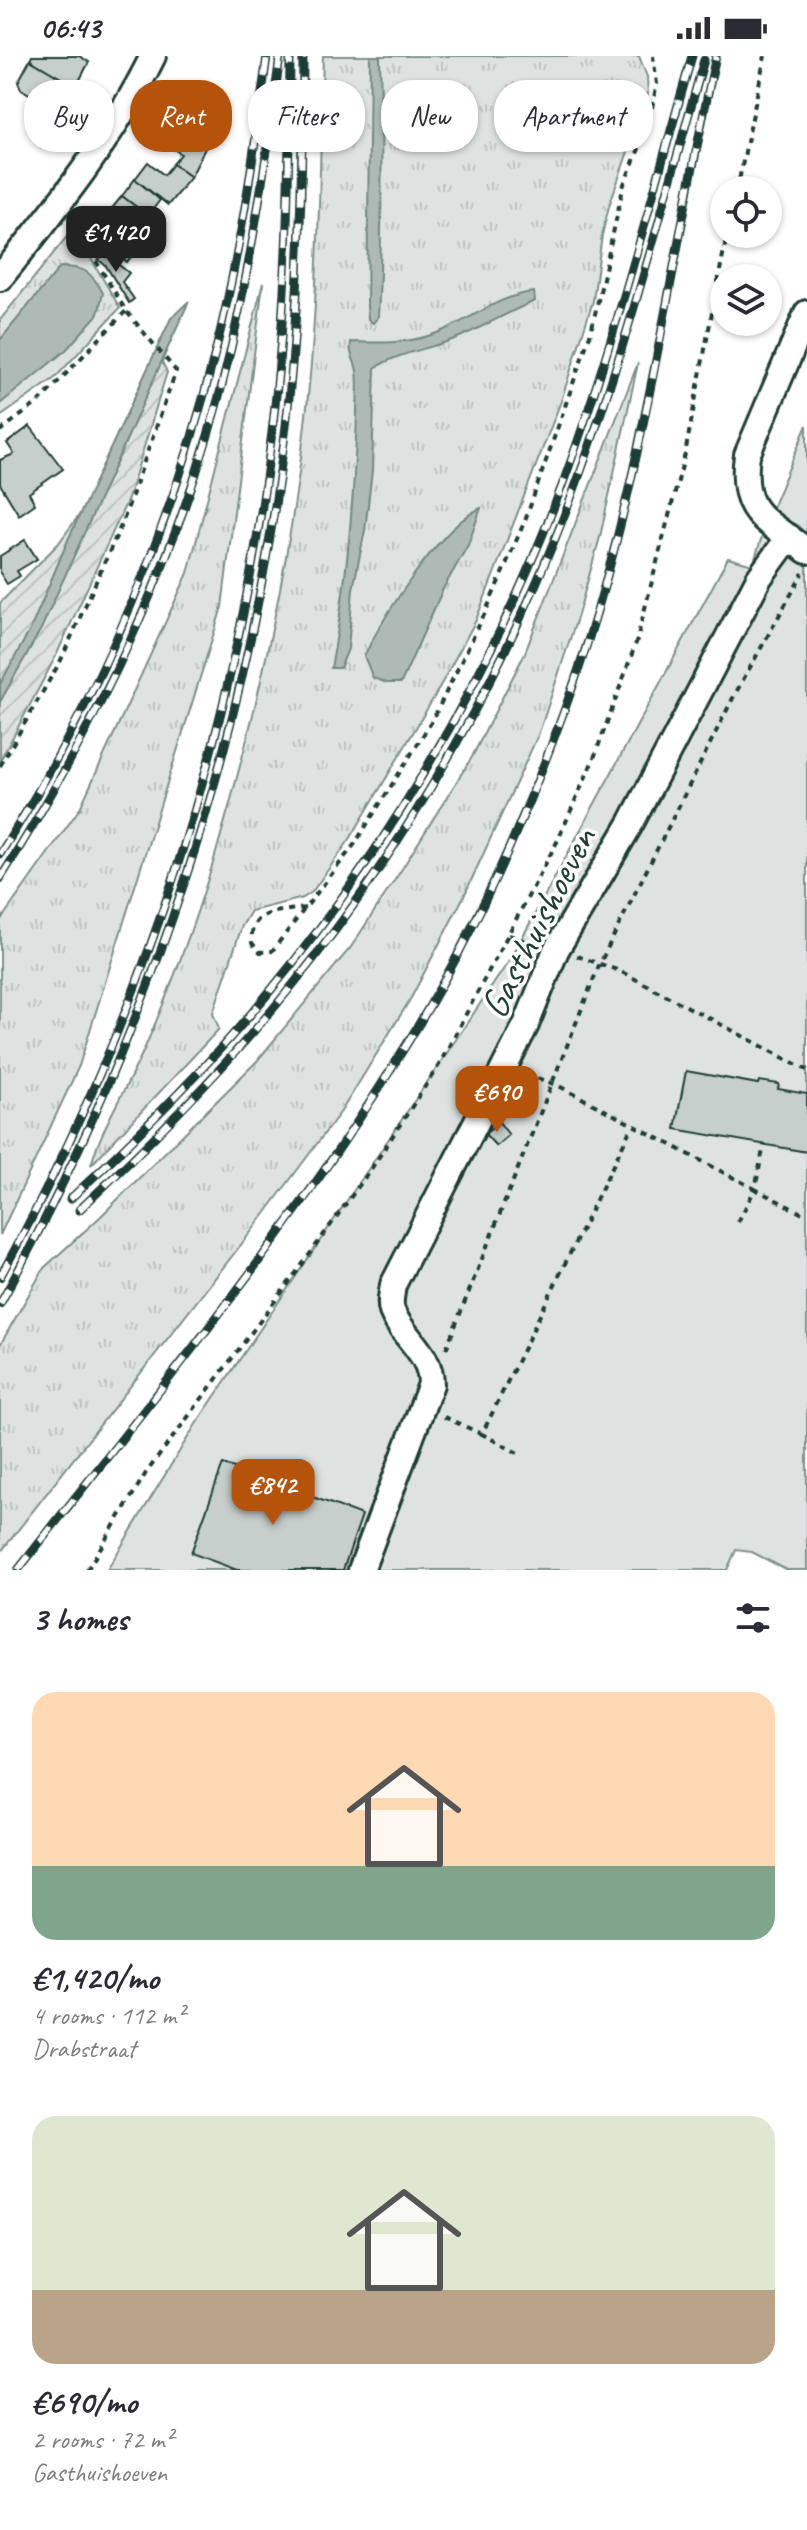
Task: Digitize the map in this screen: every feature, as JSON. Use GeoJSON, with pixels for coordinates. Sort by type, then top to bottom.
{"type":"FeatureCollection","features":[{"type":"Feature","properties":{"kind":"street"},"geometry":{"type":"LineString","coordinates":[[0,278],[113,130],[153,56]]}},
{"type":"Feature","properties":{"kind":"street","name":"Gasthuishoeven"},"geometry":{"type":"LineString","coordinates":[[427,1395],[428,1365],[393,1313],[390,1302],[393,1285],[526,1025],[556,950],[631,823],[759,578],[798,544],[748,501],[745,467],[747,455],[807,313]]}},
{"type":"Feature","properties":{"kind":"street"},"geometry":{"type":"LineString","coordinates":[[361,1570],[427,1395]]}},
{"type":"Feature","properties":{"kind":"path"},"geometry":{"type":"LineString","coordinates":[[305,908],[267,914],[256,921],[250,931],[252,943],[260,952],[272,951],[354,845],[432,721],[486,611],[526,518],[591,332],[624,184],[647,130],[657,84],[653,56]]}},
{"type":"Feature","properties":{"kind":"path"},"geometry":{"type":"LineString","coordinates":[[740,176],[765,56]]}},
{"type":"Feature","properties":{"kind":"path"},"geometry":{"type":"LineString","coordinates":[[0,766],[61,660],[117,535],[176,371],[126,311],[75,226],[55,208]]}},
{"type":"Feature","properties":{"kind":"path"},"geometry":{"type":"LineString","coordinates":[[87,1570],[146,1473],[302,1265],[439,1065],[564,827],[594,758],[636,643],[685,454],[724,248]]}},
{"type":"Feature","properties":{"kind":"path"},"geometry":{"type":"LineString","coordinates":[[0,431],[39,402],[126,311]]}},
{"type":"Feature","properties":{"kind":"path"},"geometry":{"type":"LineString","coordinates":[[518,1453],[482,1434],[427,1395],[600,963],[734,696],[807,565]]}},
{"type":"Feature","properties":{"kind":"path"},"geometry":{"type":"LineString","coordinates":[[509,935],[537,945]]}},
{"type":"Feature","properties":{"kind":"path"},"geometry":{"type":"LineString","coordinates":[[620,971],[807,1070]]}},
{"type":"Feature","properties":{"kind":"path"},"geometry":{"type":"LineString","coordinates":[[505,1066],[552,1084],[807,1216]]}},
{"type":"Feature","properties":{"kind":"path"},"geometry":{"type":"LineString","coordinates":[[482,1434],[632,1126]]}},
{"type":"Feature","properties":{"kind":"path"},"geometry":{"type":"LineString","coordinates":[[738,1222],[755,1189],[764,1145]]}},
{"type":"Feature","properties":{"kind":"green space"},"geometry":{"type":"Polygon","coordinates":[[[323,56],[639,56],[647,80],[494,80],[494,152],[628,152],[602,235],[593,301],[561,401],[476,620],[350,839],[312,892],[303,898],[251,911],[242,926],[213,1013],[219,1029],[91,1165],[102,1134],[156,1023],[198,909],[247,740],[275,616],[305,427],[318,249],[321,152],[365,152],[365,80],[322,80],[323,56]]]}},
{"type":"Feature","properties":{"kind":"green space"},"geometry":{"type":"Polygon","coordinates":[[[69,234],[83,245],[120,308],[55,378],[0,417],[0,320],[69,234]]]}},
{"type":"Feature","properties":{"kind":"green space"},"geometry":{"type":"Polygon","coordinates":[[[263,283],[222,607],[79,1066],[0,1235],[0,921],[80,808],[188,573],[263,283]]]}},
{"type":"Feature","properties":{"kind":"green space"},"geometry":{"type":"Polygon","coordinates":[[[161,360],[167,372],[128,499],[56,656],[0,761],[0,603],[58,544],[115,466],[161,360]]]}},
{"type":"Feature","properties":{"kind":"green space"},"geometry":{"type":"Polygon","coordinates":[[[638,363],[600,537],[539,733],[464,896],[411,998],[342,1110],[258,1223],[0,1553],[0,1345],[44,1268],[99,1218],[257,1061],[351,947],[400,872],[472,757],[524,655],[638,363]]]}},
{"type":"Feature","properties":{"kind":"green space"},"geometry":{"type":"Polygon","coordinates":[[[807,425],[807,1570],[787,1570],[752,1552],[736,1550],[727,1570],[107,1570],[196,1424],[511,958],[728,558],[753,565],[767,520],[807,425]]]}},
{"type":"Feature","properties":{"kind":"shaded area"},"geometry":{"type":"Polygon","coordinates":[[[370,56],[380,56],[380,284],[378,317],[373,323],[368,319],[370,56]]]}},
{"type":"Feature","properties":{"kind":"shaded area"},"geometry":{"type":"Polygon","coordinates":[[[60,267],[81,269],[95,280],[103,293],[98,314],[66,350],[0,404],[0,340],[60,267]]]}},
{"type":"Feature","properties":{"kind":"shaded area"},"geometry":{"type":"Polygon","coordinates":[[[534,292],[535,301],[471,332],[375,368],[372,471],[365,530],[353,589],[348,649],[340,668],[331,668],[345,573],[354,477],[358,382],[351,342],[421,338],[444,330],[507,298],[534,292]]]}},
{"type":"Feature","properties":{"kind":"shaded area"},"geometry":{"type":"Polygon","coordinates":[[[189,301],[41,629],[0,702],[0,684],[30,630],[68,540],[171,318],[189,301]]]}},
{"type":"Feature","properties":{"kind":"shaded area"},"geometry":{"type":"Polygon","coordinates":[[[481,508],[468,545],[443,589],[401,683],[387,683],[373,678],[364,656],[399,596],[448,533],[481,508]]]}},
{"type":"Feature","properties":{"kind":"building"},"geometry":{"type":"Polygon","coordinates":[[[32,56],[79,56],[89,62],[80,80],[64,80],[30,60],[32,56]]]}},
{"type":"Feature","properties":{"kind":"building"},"geometry":{"type":"Polygon","coordinates":[[[30,60],[64,80],[24,80],[24,91],[18,82],[30,60]]]}},
{"type":"Feature","properties":{"kind":"building"},"geometry":{"type":"Polygon","coordinates":[[[178,152],[203,152],[191,177],[173,164],[181,154],[178,152]]]}},
{"type":"Feature","properties":{"kind":"building"},"geometry":{"type":"Polygon","coordinates":[[[148,162],[164,175],[173,164],[191,177],[168,205],[135,179],[148,162]]]}},
{"type":"Feature","properties":{"kind":"building"},"geometry":{"type":"Polygon","coordinates":[[[135,179],[160,200],[148,216],[122,196],[135,179]]]}},
{"type":"Feature","properties":{"kind":"building"},"geometry":{"type":"Polygon","coordinates":[[[122,196],[157,223],[144,240],[109,212],[122,196]]]}},
{"type":"Feature","properties":{"kind":"building"},"geometry":{"type":"Polygon","coordinates":[[[109,212],[144,240],[127,262],[115,253],[118,249],[107,240],[110,235],[98,226],[109,212]]]}},
{"type":"Feature","properties":{"kind":"building"},"geometry":{"type":"Polygon","coordinates":[[[100,250],[129,273],[122,282],[134,299],[129,303],[96,255],[100,250]]]}},
{"type":"Feature","properties":{"kind":"building"},"geometry":{"type":"Polygon","coordinates":[[[30,426],[63,469],[29,493],[35,504],[19,515],[0,484],[0,460],[14,454],[7,443],[30,426]]]}},
{"type":"Feature","properties":{"kind":"building"},"geometry":{"type":"Polygon","coordinates":[[[25,540],[37,559],[17,571],[20,576],[7,584],[0,573],[0,556],[25,540]]]}},
{"type":"Feature","properties":{"kind":"building"},"geometry":{"type":"Polygon","coordinates":[[[686,1071],[758,1084],[759,1081],[779,1084],[778,1089],[807,1094],[807,1152],[675,1129],[686,1071]]]}},
{"type":"Feature","properties":{"kind":"building"},"geometry":{"type":"Polygon","coordinates":[[[499,1122],[509,1135],[496,1146],[485,1134],[499,1122]]]}},
{"type":"Feature","properties":{"kind":"building"},"geometry":{"type":"Polygon","coordinates":[[[223,1464],[362,1515],[343,1570],[237,1570],[191,1553],[223,1464]]]}},
{"type":"Feature","properties":{"kind":"railway"},"geometry":{"type":"LineString","coordinates":[[0,854],[36,795],[100,673],[129,610],[178,481],[216,349],[232,276],[267,56]]}},
{"type":"Feature","properties":{"kind":"railway"},"geometry":{"type":"LineString","coordinates":[[0,879],[74,754],[107,689],[138,623],[191,488],[213,418],[239,312],[259,203],[280,56]]}},
{"type":"Feature","properties":{"kind":"railway"},"geometry":{"type":"LineString","coordinates":[[0,1277],[52,1178],[98,1077],[140,973],[177,868],[209,760],[235,652],[256,542],[277,385],[286,244],[290,56]]}},
{"type":"Feature","properties":{"kind":"railway"},"geometry":{"type":"LineString","coordinates":[[0,1304],[53,1202],[102,1097],[146,991],[184,883],[217,773],[245,661],[268,548],[290,387],[299,245],[303,56]]}},
{"type":"Feature","properties":{"kind":"railway"},"geometry":{"type":"LineString","coordinates":[[70,1199],[191,1080],[282,977],[378,845],[462,705],[533,559],[582,431],[692,56]]}},
{"type":"Feature","properties":{"kind":"railway"},"geometry":{"type":"LineString","coordinates":[[18,1570],[221,1312],[318,1179],[408,1042],[453,963],[494,881],[564,711],[614,551],[651,386],[716,56]]}},
{"type":"Feature","properties":{"kind":"railway"},"geometry":{"type":"LineString","coordinates":[[79,1210],[189,1102],[291,987],[378,870],[455,746],[521,617],[577,482],[629,325],[704,60]]}}]}
